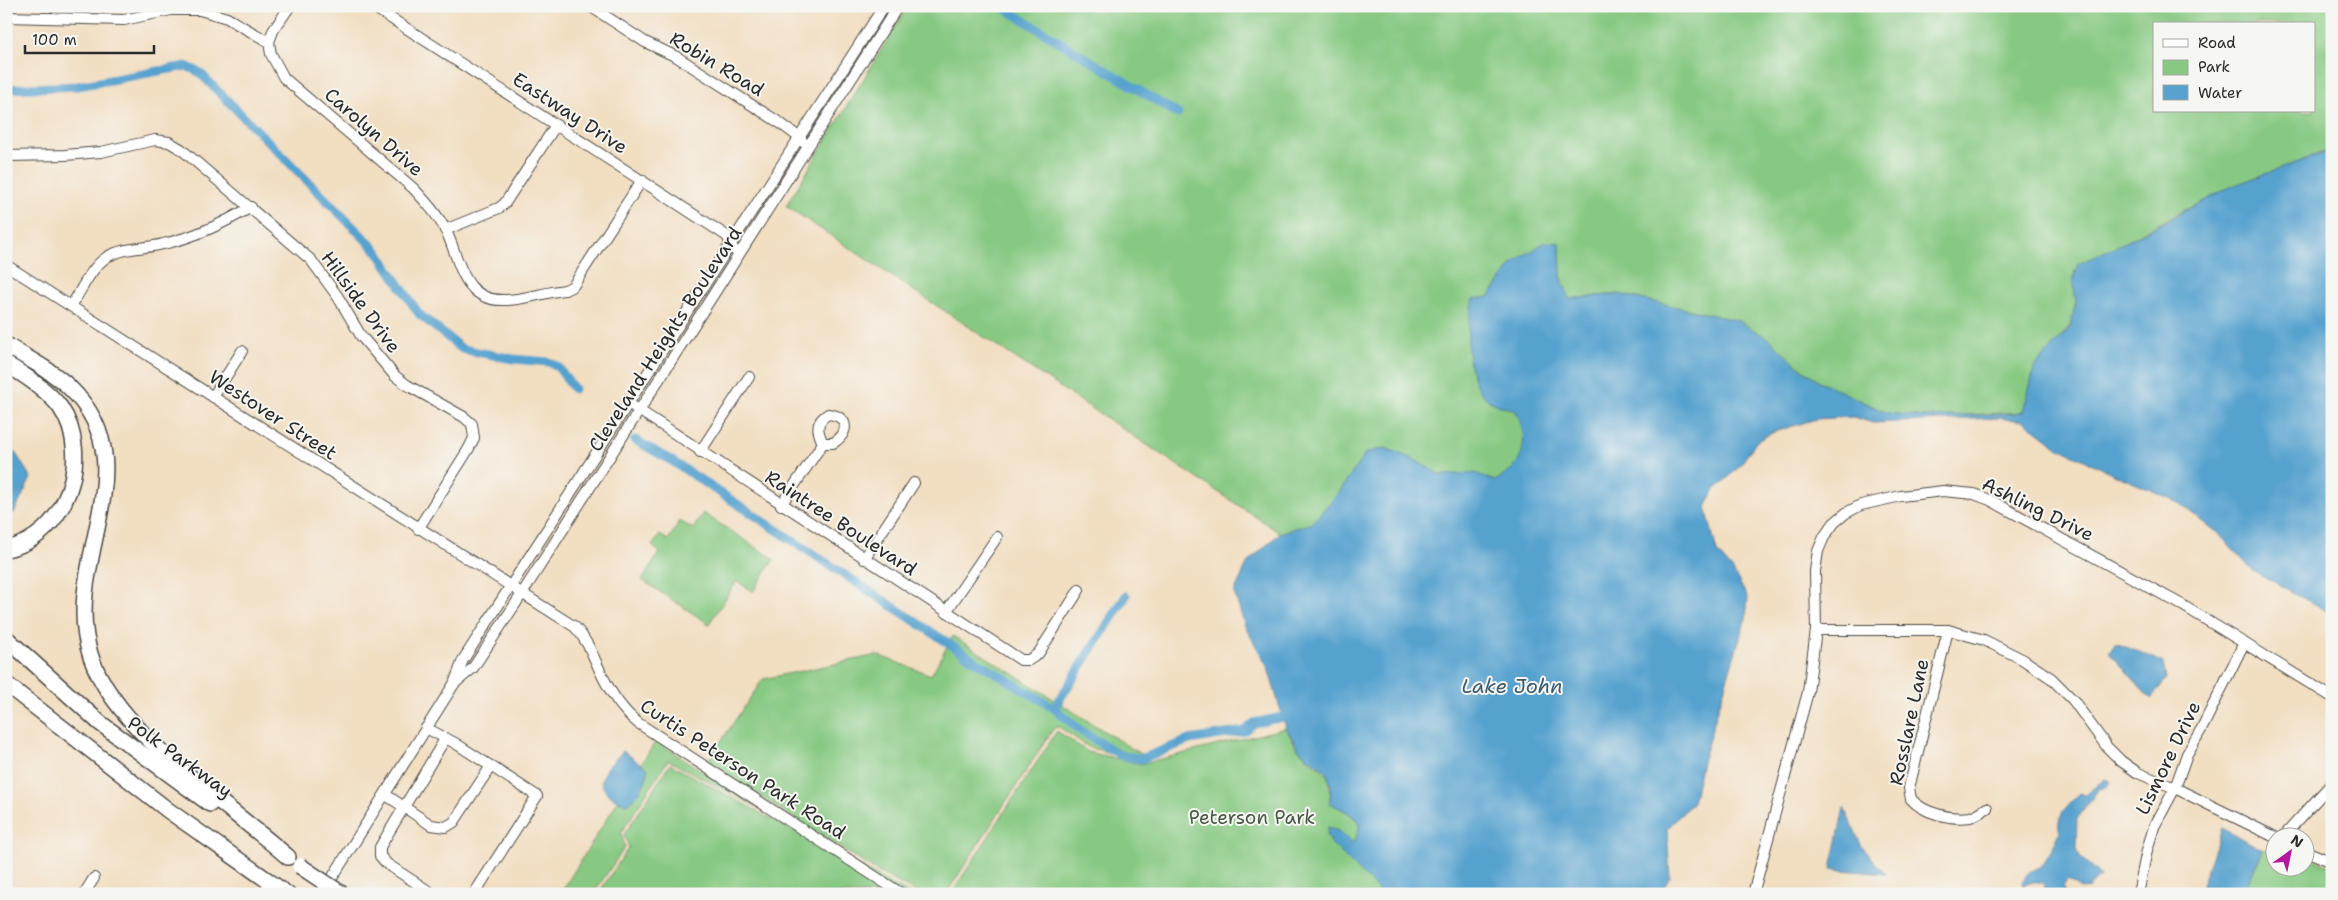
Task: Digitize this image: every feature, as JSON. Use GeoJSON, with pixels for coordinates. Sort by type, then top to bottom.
{"type":"FeatureCollection","features":[{"type":"Feature","properties":{"kind":"highway"},"geometry":{"type":"LineString","coordinates":[[6,345],[68,386],[96,421],[104,445],[106,472],[83,596],[83,627],[91,657],[100,679],[126,715],[173,762],[253,826],[294,862]]}},
{"type":"Feature","properties":{"kind":"highway"},"geometry":{"type":"LineString","coordinates":[[6,364],[29,378],[59,406],[68,424],[74,448],[75,469],[70,489],[51,521],[29,541],[6,549]]}},
{"type":"Feature","properties":{"kind":"highway","name":"Polk Parkway"},"geometry":{"type":"LineString","coordinates":[[6,638],[100,723],[168,774],[342,894]]}},
{"type":"Feature","properties":{"kind":"highway"},"geometry":{"type":"LineString","coordinates":[[6,684],[169,811],[285,892]]}},
{"type":"Feature","properties":{"kind":"street"},"geometry":{"type":"LineString","coordinates":[[6,17],[124,20],[171,10],[200,10],[227,18],[270,42],[273,31],[290,6]]}},
{"type":"Feature","properties":{"kind":"street","name":"Eastway Drive"},"geometry":{"type":"LineString","coordinates":[[372,6],[727,236],[737,259]]}},
{"type":"Feature","properties":{"kind":"street","name":"Robin Road"},"geometry":{"type":"LineString","coordinates":[[590,6],[644,42],[677,57],[800,138],[808,148]]}},
{"type":"Feature","properties":{"kind":"street","name":"Cleveland Heights Boulevard"},"geometry":{"type":"LineString","coordinates":[[454,684],[473,668],[522,594],[898,6]]}},
{"type":"Feature","properties":{"kind":"street"},"geometry":{"type":"LineString","coordinates":[[882,10],[890,20]]}},
{"type":"Feature","properties":{"kind":"street","name":"Cleveland Heights Boulevard"},"geometry":{"type":"LineString","coordinates":[[322,894],[454,684],[463,660],[732,246],[882,10]]}},
{"type":"Feature","properties":{"kind":"street","name":"Carolyn Drive"},"geometry":{"type":"LineString","coordinates":[[270,42],[271,54],[284,78],[413,188],[445,230],[460,271],[478,293],[489,298],[503,300],[565,290],[578,280],[642,180]]}},
{"type":"Feature","properties":{"kind":"street"},"geometry":{"type":"LineString","coordinates":[[445,230],[499,208],[556,125]]}},
{"type":"Feature","properties":{"kind":"street","name":"Hillside Drive"},"geometry":{"type":"LineString","coordinates":[[6,156],[101,152],[148,141],[162,141],[181,149],[302,251],[320,271],[361,336],[395,376],[407,385],[464,417],[472,424],[474,438],[468,450],[418,529]]}},
{"type":"Feature","properties":{"kind":"street"},"geometry":{"type":"LineString","coordinates":[[71,306],[94,272],[107,257],[117,252],[162,245],[195,236],[251,207]]}},
{"type":"Feature","properties":{"kind":"street","name":"Westover Street"},"geometry":{"type":"LineString","coordinates":[[6,265],[522,594]]}},
{"type":"Feature","properties":{"kind":"street"},"geometry":{"type":"LineString","coordinates":[[213,397],[242,352]]}},
{"type":"Feature","properties":{"kind":"street"},"geometry":{"type":"LineString","coordinates":[[700,452],[749,377]]}},
{"type":"Feature","properties":{"kind":"street","name":"Raintree Boulevard"},"geometry":{"type":"LineString","coordinates":[[629,404],[1021,660],[1029,660],[1037,656],[1079,590]]}},
{"type":"Feature","properties":{"kind":"street"},"geometry":{"type":"LineString","coordinates":[[781,505],[823,443]]}},
{"type":"Feature","properties":{"kind":"street"},"geometry":{"type":"LineString","coordinates":[[864,559],[914,483]]}},
{"type":"Feature","properties":{"kind":"street","name":"Ashling Drive"},"geometry":{"type":"LineString","coordinates":[[1753,894],[1808,692],[1816,630],[1815,571],[1818,551],[1834,523],[1846,513],[1861,505],[1926,492],[1942,491],[1974,494],[2001,505],[2182,605],[2332,697]]}},
{"type":"Feature","properties":{"kind":"street"},"geometry":{"type":"LineString","coordinates":[[946,612],[997,537]]}},
{"type":"Feature","properties":{"kind":"street","name":"Curtis Peterson Park Road"},"geometry":{"type":"LineString","coordinates":[[522,594],[575,627],[582,636],[616,699],[625,712],[638,723],[902,894]]}},
{"type":"Feature","properties":{"kind":"street"},"geometry":{"type":"LineString","coordinates":[[1816,630],[1948,630],[1984,640],[2039,669],[2052,678],[2073,700],[2096,733],[2121,761],[2138,773],[2175,788],[2266,833]]}},
{"type":"Feature","properties":{"kind":"street","name":"Rosslare Lane"},"geometry":{"type":"LineString","coordinates":[[1948,630],[1909,788],[1911,799],[1925,810],[1954,817],[1971,817],[1987,808]]}},
{"type":"Feature","properties":{"kind":"street","name":"Lismore Drive"},"geometry":{"type":"LineString","coordinates":[[2138,894],[2154,827],[2175,788],[2187,754],[2244,643]]}},
{"type":"Feature","properties":{"kind":"street"},"geometry":{"type":"LineString","coordinates":[[426,728],[491,766],[537,796],[474,894]]}},
{"type":"Feature","properties":{"kind":"street"},"geometry":{"type":"LineString","coordinates":[[433,894],[387,864],[380,856],[380,847],[445,739]]}},
{"type":"Feature","properties":{"kind":"street"},"geometry":{"type":"LineString","coordinates":[[386,794],[432,825],[440,828],[451,826],[491,766]]}},
{"type":"Feature","properties":{"kind":"street"},"geometry":{"type":"LineString","coordinates":[[2291,828],[2332,783]]}},
{"type":"Feature","properties":{"kind":"street"},"geometry":{"type":"LineString","coordinates":[[2316,855],[2332,862]]}},
{"type":"Feature","properties":{"kind":"street"},"geometry":{"type":"LineString","coordinates":[[84,894],[94,878]]}},
{"type":"Feature","properties":{"kind":"green space"},"geometry":{"type":"Polygon","coordinates":[[[908,6],[2332,6],[2332,150],[2317,154],[2178,213],[2075,270],[2073,280],[2076,302],[2070,326],[2035,367],[2023,412],[1925,417],[1887,413],[1819,381],[1739,321],[1618,294],[1568,299],[1561,276],[1560,243],[1513,263],[1489,297],[1489,401],[1516,411],[1523,433],[1524,443],[1522,452],[1513,468],[1495,481],[1475,473],[1440,475],[1413,459],[1385,448],[1366,453],[1340,491],[1312,523],[1280,533],[786,206],[908,6]]]}},
{"type":"Feature","properties":{"kind":"green space"},"geometry":{"type":"Polygon","coordinates":[[[703,513],[774,559],[753,592],[737,581],[709,624],[642,580],[660,552],[652,546],[660,535],[668,540],[680,521],[693,529],[703,513]]]}},
{"type":"Feature","properties":{"kind":"green space"},"geometry":{"type":"Polygon","coordinates":[[[953,636],[1147,758],[1141,760],[1090,748],[1059,727],[1054,728],[946,894],[919,894],[873,869],[707,762],[763,679],[877,655],[931,675],[953,636]]]}},
{"type":"Feature","properties":{"kind":"green space","name":"Peterson Park"},"geometry":{"type":"Polygon","coordinates":[[[1286,728],[1299,750],[1328,776],[1330,803],[1349,813],[1360,823],[1353,843],[1338,831],[1327,835],[1332,844],[1382,894],[951,894],[1057,731],[1088,752],[1141,764],[1286,728]]]}},
{"type":"Feature","properties":{"kind":"green space"},"geometry":{"type":"Polygon","coordinates":[[[656,741],[759,808],[668,760],[621,833],[625,847],[593,894],[560,894],[618,801],[627,804],[648,770],[641,764],[656,741]]]}},
{"type":"Feature","properties":{"kind":"green space"},"geometry":{"type":"Polygon","coordinates":[[[670,764],[910,894],[598,894],[629,847],[624,835],[670,764]]]}},
{"type":"Feature","properties":{"kind":"green space"},"geometry":{"type":"Polygon","coordinates":[[[2266,849],[2266,878],[2316,878],[2316,860],[2332,867],[2332,894],[2243,894],[2263,850],[2266,849]]]}},
{"type":"Feature","properties":{"kind":"water","name":"Lake John"},"geometry":{"type":"Polygon","coordinates":[[[2332,150],[2332,614],[2252,570],[2218,533],[2176,501],[2061,449],[2024,421],[1998,418],[1873,423],[1853,417],[1816,419],[1774,432],[1757,441],[1738,468],[1714,491],[1706,507],[1717,552],[1732,569],[1748,598],[1746,618],[1702,762],[1693,802],[1667,829],[1670,877],[1660,894],[1382,894],[1332,844],[1327,835],[1328,827],[1338,831],[1353,843],[1360,823],[1349,813],[1330,803],[1331,784],[1326,771],[1300,751],[1286,728],[1268,668],[1245,626],[1234,593],[1248,562],[1280,533],[1312,523],[1340,491],[1366,453],[1385,448],[1413,459],[1440,475],[1475,473],[1495,481],[1513,468],[1522,452],[1523,432],[1520,422],[1516,411],[1493,403],[1481,393],[1470,368],[1468,338],[1473,299],[1489,297],[1513,263],[1545,242],[1560,243],[1561,276],[1569,299],[1618,294],[1739,321],[1769,339],[1801,368],[1819,381],[1887,413],[1925,417],[2023,412],[2035,367],[2071,326],[2076,302],[2073,280],[2078,264],[2136,237],[2232,186],[2332,150]]]}},
{"type":"Feature","properties":{"kind":"water"},"geometry":{"type":"Polygon","coordinates":[[[6,444],[15,452],[31,478],[14,513],[6,515],[6,444]]]}},
{"type":"Feature","properties":{"kind":"water"},"geometry":{"type":"Polygon","coordinates":[[[2115,643],[2163,663],[2166,679],[2151,699],[2109,652],[2115,643]]]}},
{"type":"Feature","properties":{"kind":"water"},"geometry":{"type":"Polygon","coordinates":[[[623,751],[648,769],[641,789],[635,798],[627,804],[611,796],[602,786],[601,781],[608,767],[623,751]]]}},
{"type":"Feature","properties":{"kind":"water"},"geometry":{"type":"Polygon","coordinates":[[[2105,779],[2110,781],[2107,787],[2099,789],[2077,819],[2076,848],[2081,858],[2100,877],[2089,888],[2080,889],[2069,880],[2063,886],[2065,894],[2043,894],[2044,884],[2038,882],[2023,886],[2022,882],[2026,875],[2039,867],[2051,851],[2060,832],[2059,821],[2064,810],[2080,793],[2085,795],[2105,779]]]}},
{"type":"Feature","properties":{"kind":"water"},"geometry":{"type":"Polygon","coordinates":[[[1844,808],[1862,847],[1886,874],[1831,869],[1844,808]]]}},
{"type":"Feature","properties":{"kind":"water"},"geometry":{"type":"Polygon","coordinates":[[[2222,828],[2263,850],[2243,894],[2199,894],[2222,828]]]}},
{"type":"Feature","properties":{"kind":"waterway"},"geometry":{"type":"LineString","coordinates":[[1001,6],[1178,114]]}},
{"type":"Feature","properties":{"kind":"waterway"},"geometry":{"type":"LineString","coordinates":[[6,89],[78,86],[186,66],[199,72],[377,251],[419,314],[462,349],[513,359],[549,362],[558,367],[574,389]]}},
{"type":"Feature","properties":{"kind":"waterway"},"geometry":{"type":"LineString","coordinates":[[635,440],[672,461],[974,660],[1054,708],[1081,731],[1120,755],[1141,759],[1189,740],[1245,731],[1254,723],[1283,717]]}},
{"type":"Feature","properties":{"kind":"waterway"},"geometry":{"type":"LineString","coordinates":[[1054,708],[1126,596]]}}]}
